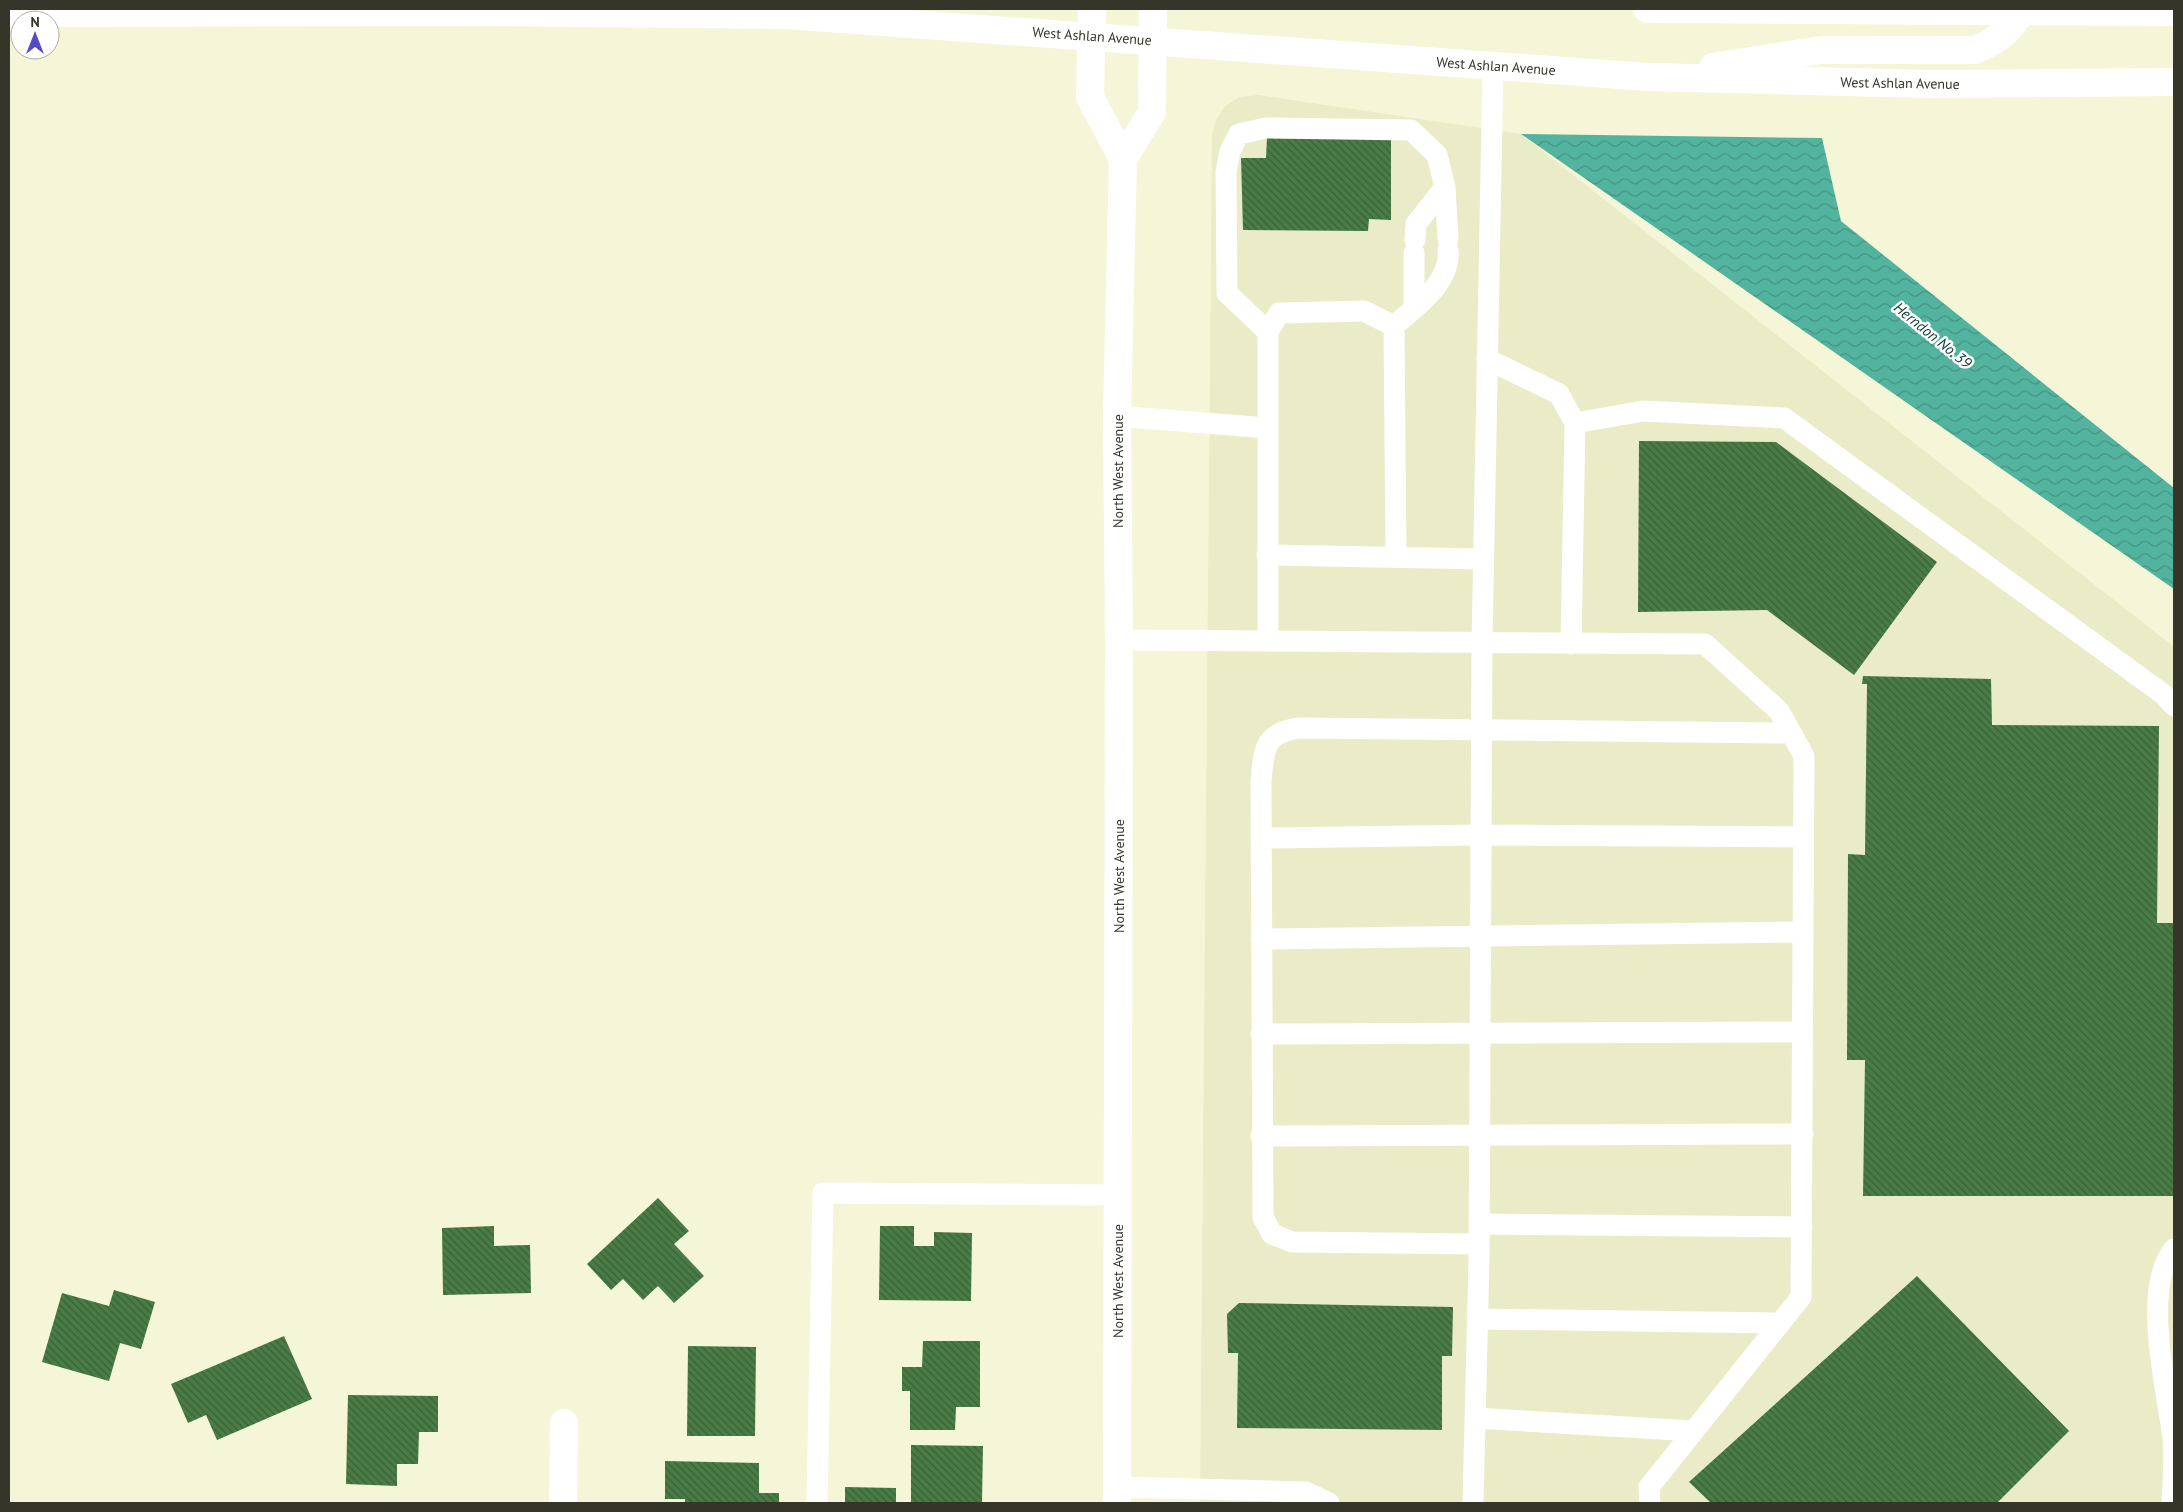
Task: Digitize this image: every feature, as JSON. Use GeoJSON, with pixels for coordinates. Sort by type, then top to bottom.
{"type":"FeatureCollection","features":[{"type":"Feature","properties":{"kind":"main road"},"geometry":{"type":"LineString","coordinates":[[9,12],[24,9]]}},
{"type":"Feature","properties":{"kind":"main road","name":"North West Avenue"},"geometry":{"type":"LineString","coordinates":[[1092,9],[1090,97],[1123,159],[1117,416],[1119,640],[1117,1495]]}},
{"type":"Feature","properties":{"kind":"main road"},"geometry":{"type":"LineString","coordinates":[[1123,159],[1152,112],[1153,9]]}},
{"type":"Feature","properties":{"kind":"main road"},"geometry":{"type":"LineString","coordinates":[[1647,9],[2174,12]]}},
{"type":"Feature","properties":{"kind":"main road"},"geometry":{"type":"LineString","coordinates":[[1648,77],[1821,50],[1975,50],[1996,40],[2012,27],[2020,11]]}},
{"type":"Feature","properties":{"kind":"main road","name":"West Ashlan Avenue"},"geometry":{"type":"LineString","coordinates":[[9,12],[492,12],[786,15],[1648,77],[1927,84],[2174,82]]}},
{"type":"Feature","properties":{"kind":"main road"},"geometry":{"type":"LineString","coordinates":[[563,1503],[564,1423]]}},
{"type":"Feature","properties":{"kind":"lane"},"geometry":{"type":"LineString","coordinates":[[1472,1503],[1478,1319],[1483,559],[1493,66]]}},
{"type":"Feature","properties":{"kind":"lane"},"geometry":{"type":"LineString","coordinates":[[1268,332],[1227,293],[1226,172],[1230,151],[1239,134],[1266,128],[1411,130],[1437,155],[1445,187],[1449,258],[1441,280],[1394,326],[1396,557]]}},
{"type":"Feature","properties":{"kind":"lane"},"geometry":{"type":"LineString","coordinates":[[1414,308],[1416,224],[1445,187]]}},
{"type":"Feature","properties":{"kind":"lane"},"geometry":{"type":"LineString","coordinates":[[1268,641],[1268,332],[1279,313],[1364,311],[1394,326]]}},
{"type":"Feature","properties":{"kind":"lane"},"geometry":{"type":"LineString","coordinates":[[1487,358],[1559,394],[1575,423],[1571,644]]}},
{"type":"Feature","properties":{"kind":"lane"},"geometry":{"type":"LineString","coordinates":[[1575,423],[1643,411],[1784,418],[2163,694],[2174,706]]}},
{"type":"Feature","properties":{"kind":"lane"},"geometry":{"type":"LineString","coordinates":[[1117,416],[1267,428]]}},
{"type":"Feature","properties":{"kind":"lane"},"geometry":{"type":"LineString","coordinates":[[1267,555],[1483,559]]}},
{"type":"Feature","properties":{"kind":"lane"},"geometry":{"type":"LineString","coordinates":[[1119,640],[1705,644],[1779,711],[1804,756],[1801,1297],[1649,1487],[1650,1503],[1642,1503]]}},
{"type":"Feature","properties":{"kind":"lane"},"geometry":{"type":"LineString","coordinates":[[1791,733],[1299,728],[1281,731],[1268,742],[1263,759],[1261,838],[1261,1136],[1263,1217],[1272,1234],[1292,1242],[1321,1244],[1479,1234],[1802,1227]]}},
{"type":"Feature","properties":{"kind":"lane"},"geometry":{"type":"LineString","coordinates":[[1261,838],[1481,835],[1803,837]]}},
{"type":"Feature","properties":{"kind":"lane"},"geometry":{"type":"LineString","coordinates":[[1261,938],[1481,934],[1803,932]]}},
{"type":"Feature","properties":{"kind":"lane"},"geometry":{"type":"LineString","coordinates":[[1261,1034],[1803,1032]]}},
{"type":"Feature","properties":{"kind":"lane"},"geometry":{"type":"LineString","coordinates":[[1261,1136],[1803,1134]]}},
{"type":"Feature","properties":{"kind":"lane"},"geometry":{"type":"LineString","coordinates":[[817,1503],[823,1193],[1118,1195]]}},
{"type":"Feature","properties":{"kind":"lane"},"geometry":{"type":"LineString","coordinates":[[2172,1503],[2173,1441],[2156,1310],[2167,1257],[2174,1249]]}},
{"type":"Feature","properties":{"kind":"lane"},"geometry":{"type":"LineString","coordinates":[[1478,1319],[1779,1323]]}},
{"type":"Feature","properties":{"kind":"lane"},"geometry":{"type":"LineString","coordinates":[[1475,1418],[1694,1431]]}},
{"type":"Feature","properties":{"kind":"lane"},"geometry":{"type":"LineString","coordinates":[[1117,1495],[1306,1492],[1330,1503]]}},
{"type":"Feature","properties":{"kind":"shaded area"},"geometry":{"type":"Polygon","coordinates":[[[1258,95],[1521,134],[2174,647],[2174,1503],[1200,1503],[1212,135],[1216,120],[1225,106],[1240,97],[1258,95]]]}},
{"type":"Feature","properties":{"kind":"water","name":"Herndon No. 39"},"geometry":{"type":"Polygon","coordinates":[[[1521,134],[1822,138],[1841,221],[2174,488],[2174,589],[1521,134]]]}},
{"type":"Feature","properties":{"kind":"building"},"geometry":{"type":"Polygon","coordinates":[[[1267,138],[1391,139],[1391,220],[1369,219],[1368,231],[1243,230],[1241,158],[1266,158],[1267,138]]]}},
{"type":"Feature","properties":{"kind":"building"},"geometry":{"type":"Polygon","coordinates":[[[1639,441],[1776,442],[1937,562],[1854,675],[1767,610],[1638,612],[1639,441]]]}},
{"type":"Feature","properties":{"kind":"building"},"geometry":{"type":"Polygon","coordinates":[[[1863,676],[1991,679],[1992,725],[2159,726],[2157,923],[2174,923],[2174,1196],[1863,1196],[1865,1060],[1847,1060],[1848,854],[1865,855],[1867,684],[1862,684],[1863,676]]]}},
{"type":"Feature","properties":{"kind":"building"},"geometry":{"type":"Polygon","coordinates":[[[658,1198],[689,1231],[674,1244],[704,1276],[674,1303],[658,1286],[643,1300],[623,1279],[611,1290],[587,1264],[658,1198]]]}},
{"type":"Feature","properties":{"kind":"building"},"geometry":{"type":"Polygon","coordinates":[[[494,1226],[494,1246],[530,1245],[531,1293],[443,1295],[442,1228],[494,1226]]]}},
{"type":"Feature","properties":{"kind":"building"},"geometry":{"type":"Polygon","coordinates":[[[880,1226],[914,1226],[914,1246],[934,1246],[934,1232],[972,1233],[971,1301],[879,1300],[880,1226]]]}},
{"type":"Feature","properties":{"kind":"building"},"geometry":{"type":"Polygon","coordinates":[[[1917,1276],[2069,1431],[1997,1503],[1711,1503],[1689,1482],[1917,1276]]]}},
{"type":"Feature","properties":{"kind":"building"},"geometry":{"type":"Polygon","coordinates":[[[114,1290],[155,1302],[141,1349],[120,1343],[109,1381],[42,1362],[62,1293],[109,1306],[114,1290]]]}},
{"type":"Feature","properties":{"kind":"building"},"geometry":{"type":"Polygon","coordinates":[[[1239,1303],[1453,1307],[1452,1356],[1442,1356],[1442,1430],[1237,1428],[1238,1353],[1228,1353],[1227,1314],[1239,1303]]]}},
{"type":"Feature","properties":{"kind":"building"},"geometry":{"type":"Polygon","coordinates":[[[284,1336],[312,1399],[217,1440],[206,1415],[188,1423],[171,1384],[284,1336]]]}},
{"type":"Feature","properties":{"kind":"building"},"geometry":{"type":"Polygon","coordinates":[[[923,1341],[980,1341],[980,1407],[956,1407],[955,1430],[910,1430],[910,1391],[902,1391],[902,1367],[922,1367],[923,1341]]]}},
{"type":"Feature","properties":{"kind":"building"},"geometry":{"type":"Polygon","coordinates":[[[688,1346],[756,1347],[755,1436],[687,1436],[688,1346]]]}},
{"type":"Feature","properties":{"kind":"building"},"geometry":{"type":"Polygon","coordinates":[[[348,1395],[438,1396],[438,1432],[419,1432],[418,1464],[397,1464],[397,1486],[346,1484],[348,1395]]]}},
{"type":"Feature","properties":{"kind":"building"},"geometry":{"type":"Polygon","coordinates":[[[911,1445],[983,1446],[982,1503],[911,1503],[911,1445]]]}},
{"type":"Feature","properties":{"kind":"building"},"geometry":{"type":"Polygon","coordinates":[[[665,1461],[759,1463],[759,1493],[779,1493],[779,1503],[685,1503],[685,1499],[665,1499],[665,1461]]]}},
{"type":"Feature","properties":{"kind":"building"},"geometry":{"type":"Polygon","coordinates":[[[845,1487],[896,1488],[896,1503],[845,1503],[845,1487]]]}}]}
